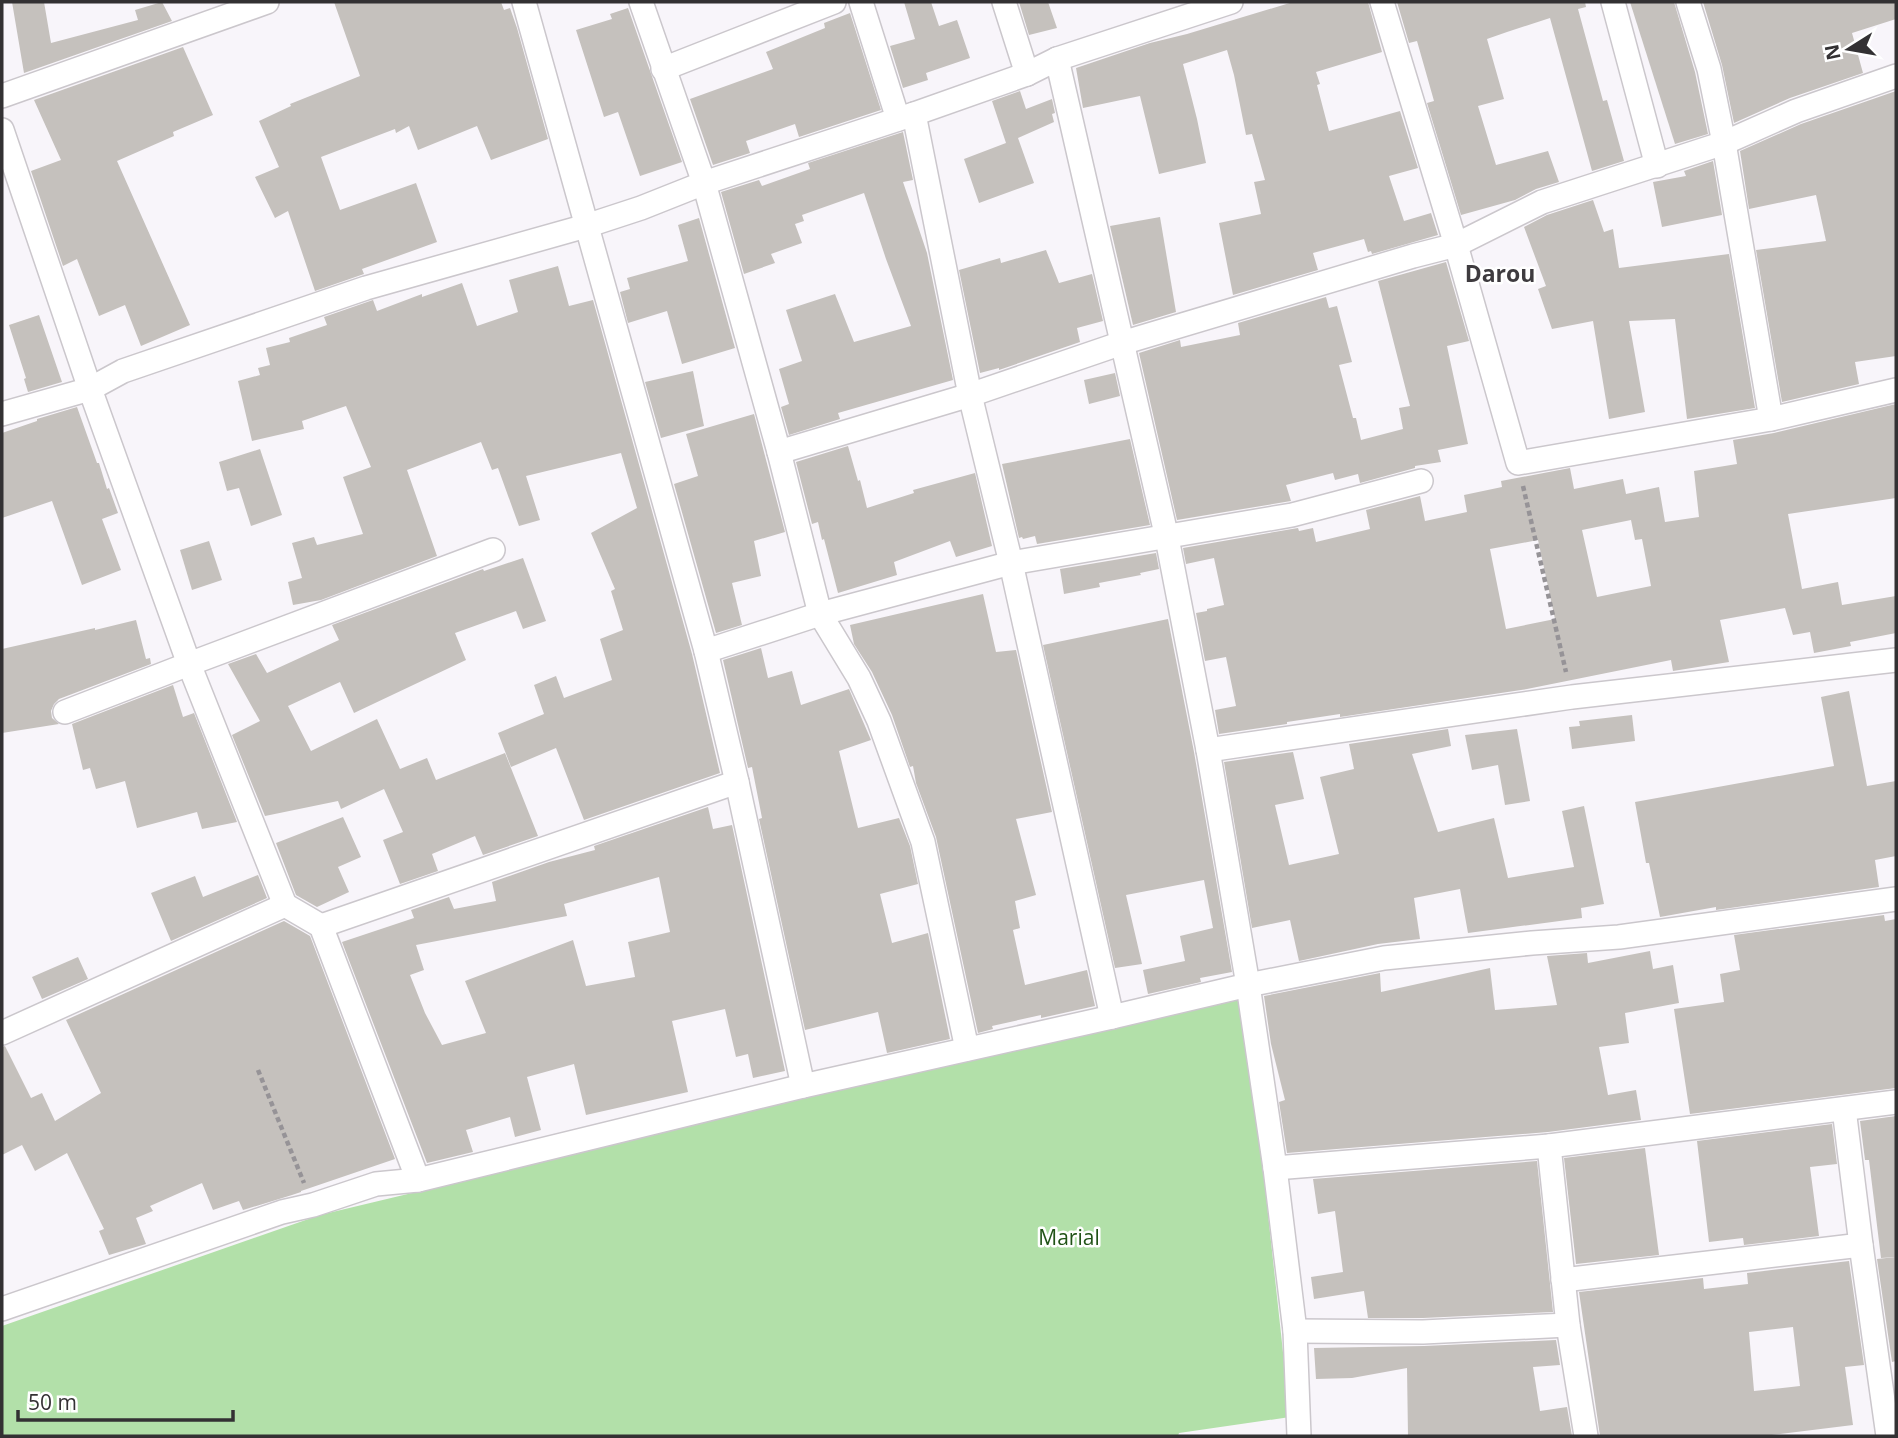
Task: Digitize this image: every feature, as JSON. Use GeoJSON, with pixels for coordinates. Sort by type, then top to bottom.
{"type":"FeatureCollection","features":[{"type":"Feature","properties":{"kind":"street"},"geometry":{"type":"LineString","coordinates":[[2,96],[267,2]]}},
{"type":"Feature","properties":{"kind":"street"},"geometry":{"type":"LineString","coordinates":[[524,2],[706,651],[803,1086]]}},
{"type":"Feature","properties":{"kind":"street"},"geometry":{"type":"LineString","coordinates":[[641,2],[704,183],[779,452],[820,614],[859,678],[923,842],[967,1049]]}},
{"type":"Feature","properties":{"kind":"street"},"geometry":{"type":"LineString","coordinates":[[663,69],[834,2]]}},
{"type":"Feature","properties":{"kind":"street"},"geometry":{"type":"LineString","coordinates":[[861,2],[906,117],[1012,563],[1112,1017]]}},
{"type":"Feature","properties":{"kind":"street"},"geometry":{"type":"LineString","coordinates":[[1004,2],[1027,74]]}},
{"type":"Feature","properties":{"kind":"street"},"geometry":{"type":"LineString","coordinates":[[2,414],[90,389],[123,371],[366,288],[586,226],[640,208],[704,183],[1027,74],[1057,58],[1231,2]]}},
{"type":"Feature","properties":{"kind":"street"},"geometry":{"type":"LineString","coordinates":[[1382,2],[1456,245],[1518,463],[1771,419],[1896,390]]}},
{"type":"Feature","properties":{"kind":"street"},"geometry":{"type":"LineString","coordinates":[[1613,2],[1657,166]]}},
{"type":"Feature","properties":{"kind":"street"},"geometry":{"type":"LineString","coordinates":[[1688,2],[1709,69],[1724,143],[1771,419]]}},
{"type":"Feature","properties":{"kind":"street"},"geometry":{"type":"LineString","coordinates":[[1057,58],[1167,538],[1208,751],[1248,985],[1275,1168],[1295,1331],[1299,1436]]}},
{"type":"Feature","properties":{"kind":"street"},"geometry":{"type":"LineString","coordinates":[[779,452],[970,395],[1122,343],[1456,245],[1542,202],[1724,143],[1796,111],[1896,76]]}},
{"type":"Feature","properties":{"kind":"street"},"geometry":{"type":"LineString","coordinates":[[2,130],[90,389],[189,664],[285,905],[321,926],[418,1180]]}},
{"type":"Feature","properties":{"kind":"street"},"geometry":{"type":"LineString","coordinates":[[706,651],[820,614],[1012,563],[1292,516],[1421,481]]}},
{"type":"Feature","properties":{"kind":"street"},"geometry":{"type":"LineString","coordinates":[[65,712],[493,550]]}},
{"type":"Feature","properties":{"kind":"street"},"geometry":{"type":"LineString","coordinates":[[1208,751],[1572,697],[1896,660]]}},
{"type":"Feature","properties":{"kind":"street"},"geometry":{"type":"LineString","coordinates":[[321,926],[737,782]]}},
{"type":"Feature","properties":{"kind":"street"},"geometry":{"type":"LineString","coordinates":[[2,1310],[282,1212],[313,1205],[376,1184],[418,1180],[803,1086],[1248,985],[1384,958],[1619,937],[1896,899]]}},
{"type":"Feature","properties":{"kind":"street"},"geometry":{"type":"LineString","coordinates":[[2,1033],[285,905]]}},
{"type":"Feature","properties":{"kind":"street"},"geometry":{"type":"LineString","coordinates":[[1275,1168],[1549,1146],[1896,1102]]}},
{"type":"Feature","properties":{"kind":"street"},"geometry":{"type":"LineString","coordinates":[[1844,1109],[1888,1436]]}},
{"type":"Feature","properties":{"kind":"street"},"geometry":{"type":"LineString","coordinates":[[1549,1146],[1568,1325],[1586,1436]]}},
{"type":"Feature","properties":{"kind":"street"},"geometry":{"type":"LineString","coordinates":[[1563,1280],[1861,1245]]}},
{"type":"Feature","properties":{"kind":"street"},"geometry":{"type":"LineString","coordinates":[[1295,1331],[1423,1332],[1568,1325]]}},
{"type":"Feature","properties":{"kind":"path"},"geometry":{"type":"LineString","coordinates":[[1518,463],[1572,697]]}},
{"type":"Feature","properties":{"kind":"path"},"geometry":{"type":"LineString","coordinates":[[258,1070],[313,1205]]}},
{"type":"Feature","properties":{"kind":"green space","name":"Marial"},"geometry":{"type":"Polygon","coordinates":[[[1241,993],[1290,1417],[1179,1433],[1178,1436],[2,1436],[2,1326],[320,1215],[837,1085],[1241,993]]]}},
{"type":"Feature","properties":{"kind":"building"},"geometry":{"type":"Polygon","coordinates":[[[12,2],[44,2],[51,43],[138,20],[135,10],[162,2],[172,21],[24,73],[12,2]]]}},
{"type":"Feature","properties":{"kind":"building"},"geometry":{"type":"Polygon","coordinates":[[[334,2],[501,2],[504,10],[510,8],[517,28],[548,139],[491,160],[477,126],[418,150],[409,126],[396,133],[395,129],[321,157],[340,210],[416,183],[437,242],[362,269],[364,274],[315,291],[288,211],[275,218],[255,177],[279,167],[259,121],[291,106],[290,104],[360,76],[334,2]]]}},
{"type":"Feature","properties":{"kind":"building"},"geometry":{"type":"Polygon","coordinates":[[[904,2],[931,2],[939,26],[957,20],[970,58],[926,73],[928,80],[903,88],[890,46],[915,39],[904,2]]]}},
{"type":"Feature","properties":{"kind":"building"},"geometry":{"type":"Polygon","coordinates":[[[1019,2],[1048,2],[1057,28],[1029,35],[1019,2]]]}},
{"type":"Feature","properties":{"kind":"building"},"geometry":{"type":"Polygon","coordinates":[[[1293,2],[1368,2],[1382,52],[1316,72],[1329,131],[1400,111],[1418,168],[1389,176],[1404,221],[1431,213],[1438,235],[1372,254],[1371,251],[1368,252],[1364,239],[1313,253],[1318,270],[1233,295],[1219,223],[1261,214],[1254,182],[1265,180],[1252,134],[1246,135],[1227,50],[1183,64],[1206,163],[1159,174],[1140,96],[1083,108],[1076,68],[1150,43],[1293,2]]]}},
{"type":"Feature","properties":{"kind":"building"},"geometry":{"type":"Polygon","coordinates":[[[1397,2],[1585,2],[1586,7],[1578,9],[1603,101],[1607,100],[1624,161],[1592,171],[1550,18],[1507,32],[1487,39],[1504,99],[1478,106],[1496,165],[1548,151],[1559,182],[1536,189],[1515,200],[1461,215],[1427,103],[1434,101],[1417,41],[1409,43],[1397,2]]]}},
{"type":"Feature","properties":{"kind":"building"},"geometry":{"type":"Polygon","coordinates":[[[1630,2],[1674,2],[1695,72],[1708,134],[1675,144],[1630,2]]]}},
{"type":"Feature","properties":{"kind":"building"},"geometry":{"type":"Polygon","coordinates":[[[1703,2],[1896,2],[1896,19],[1852,33],[1863,73],[1790,98],[1734,123],[1722,65],[1703,2]]]}},
{"type":"Feature","properties":{"kind":"building"},"geometry":{"type":"Polygon","coordinates":[[[628,8],[682,162],[640,176],[618,112],[604,117],[576,30],[612,19],[610,14],[628,8]]]}},
{"type":"Feature","properties":{"kind":"building"},"geometry":{"type":"Polygon","coordinates":[[[850,13],[881,110],[799,137],[795,124],[746,141],[750,153],[713,165],[690,99],[773,69],[766,52],[825,28],[824,23],[850,13]]]}},
{"type":"Feature","properties":{"kind":"building"},"geometry":{"type":"Polygon","coordinates":[[[183,47],[213,115],[117,161],[190,325],[141,346],[125,305],[99,316],[77,259],[63,266],[31,171],[61,160],[34,100],[183,47]]]}},
{"type":"Feature","properties":{"kind":"building"},"geometry":{"type":"Polygon","coordinates":[[[1020,91],[1026,109],[1052,99],[1055,113],[1052,114],[1054,122],[1018,138],[1034,183],[979,203],[964,159],[1006,143],[992,101],[1020,91]]]}},
{"type":"Feature","properties":{"kind":"building"},"geometry":{"type":"Polygon","coordinates":[[[1896,91],[1896,356],[1855,362],[1859,384],[1782,402],[1756,250],[1826,241],[1816,195],[1749,209],[1740,151],[1801,124],[1896,91]]]}},
{"type":"Feature","properties":{"kind":"building"},"geometry":{"type":"Polygon","coordinates":[[[903,132],[913,180],[903,182],[927,253],[953,380],[838,413],[840,419],[789,435],[781,407],[789,404],[779,369],[802,361],[786,310],[835,294],[854,342],[911,326],[864,193],[802,215],[804,221],[795,224],[802,243],[771,254],[775,263],[744,274],[721,192],[759,180],[762,186],[810,169],[808,163],[903,132]]]}},
{"type":"Feature","properties":{"kind":"building"},"geometry":{"type":"Polygon","coordinates":[[[1713,161],[1722,215],[1662,227],[1653,182],[1686,176],[1684,171],[1713,161]]]}},
{"type":"Feature","properties":{"kind":"building"},"geometry":{"type":"Polygon","coordinates":[[[1593,200],[1604,232],[1613,229],[1619,268],[1729,254],[1755,408],[1687,419],[1675,319],[1629,321],[1645,412],[1609,419],[1593,321],[1552,329],[1538,289],[1546,286],[1524,227],[1547,215],[1593,200]]]}},
{"type":"Feature","properties":{"kind":"building"},"geometry":{"type":"Polygon","coordinates":[[[1160,217],[1176,312],[1133,325],[1110,226],[1160,217]]]}},
{"type":"Feature","properties":{"kind":"building"},"geometry":{"type":"Polygon","coordinates":[[[699,218],[735,348],[682,364],[667,311],[628,323],[620,292],[630,289],[627,278],[688,261],[678,225],[699,218]]]}},
{"type":"Feature","properties":{"kind":"building"},"geometry":{"type":"Polygon","coordinates":[[[1046,250],[1059,283],[1092,274],[1103,321],[1077,328],[1080,342],[999,370],[980,373],[959,270],[1000,258],[1001,263],[1046,250]]]}},
{"type":"Feature","properties":{"kind":"building"},"geometry":{"type":"Polygon","coordinates":[[[1446,262],[1469,341],[1447,346],[1468,444],[1438,450],[1441,462],[1415,466],[1360,483],[1358,474],[1335,480],[1333,473],[1286,485],[1291,501],[1177,520],[1139,353],[1180,340],[1181,347],[1240,335],[1238,323],[1326,297],[1329,308],[1337,306],[1352,362],[1339,365],[1361,440],[1403,429],[1399,408],[1410,406],[1378,281],[1446,262]]]}},
{"type":"Feature","properties":{"kind":"building"},"geometry":{"type":"Polygon","coordinates":[[[558,266],[569,306],[593,300],[692,654],[720,773],[584,820],[556,748],[511,767],[498,733],[544,714],[534,685],[556,676],[564,698],[612,680],[600,639],[623,630],[611,591],[615,589],[591,533],[637,508],[621,453],[526,476],[540,520],[519,526],[498,468],[492,470],[481,442],[407,470],[437,556],[321,600],[293,605],[288,582],[302,578],[292,543],[314,537],[317,545],[363,534],[343,477],[371,467],[346,406],[302,421],[304,429],[252,441],[238,381],[260,375],[258,368],[270,365],[266,348],[290,342],[289,338],[327,325],[324,317],[373,300],[377,311],[462,283],[477,326],[518,312],[509,280],[558,266]]]}},
{"type":"Feature","properties":{"kind":"building"},"geometry":{"type":"Polygon","coordinates":[[[39,315],[62,382],[28,392],[9,325],[39,315]]]}},
{"type":"Feature","properties":{"kind":"building"},"geometry":{"type":"Polygon","coordinates":[[[693,371],[704,426],[661,438],[645,382],[693,371]]]}},
{"type":"Feature","properties":{"kind":"building"},"geometry":{"type":"Polygon","coordinates":[[[1115,373],[1120,396],[1089,404],[1084,380],[1115,373]]]}},
{"type":"Feature","properties":{"kind":"building"},"geometry":{"type":"Polygon","coordinates":[[[1896,404],[1896,498],[1788,514],[1802,589],[1838,582],[1842,605],[1896,596],[1896,633],[1850,642],[1851,646],[1814,653],[1810,632],[1793,635],[1785,608],[1720,620],[1729,662],[1673,671],[1671,660],[1527,689],[1340,717],[1340,714],[1219,734],[1215,710],[1236,706],[1226,657],[1205,661],[1196,613],[1224,605],[1214,558],[1186,564],[1183,548],[1298,528],[1299,531],[1313,528],[1316,542],[1370,529],[1366,510],[1420,496],[1425,521],[1467,512],[1464,495],[1502,487],[1501,481],[1570,468],[1574,489],[1623,479],[1626,494],[1659,487],[1665,522],[1699,517],[1694,471],[1737,464],[1733,440],[1896,404]],[[1631,520],[1582,530],[1597,597],[1651,586],[1642,539],[1635,540],[1631,520]],[[1538,540],[1490,549],[1506,629],[1555,619],[1538,540]]]}},
{"type":"Feature","properties":{"kind":"building"},"geometry":{"type":"Polygon","coordinates":[[[77,407],[118,513],[102,519],[121,570],[82,585],[52,501],[2,518],[2,433],[77,407]]]}},
{"type":"Feature","properties":{"kind":"building"},"geometry":{"type":"Polygon","coordinates":[[[754,414],[785,532],[754,541],[761,576],[732,583],[742,625],[716,633],[674,484],[698,476],[686,434],[754,414]]]}},
{"type":"Feature","properties":{"kind":"building"},"geometry":{"type":"Polygon","coordinates":[[[1130,439],[1150,525],[1037,544],[1035,536],[1019,538],[1002,464],[1130,439]]]}},
{"type":"Feature","properties":{"kind":"building"},"geometry":{"type":"Polygon","coordinates":[[[848,446],[867,508],[914,493],[913,490],[975,473],[992,546],[956,557],[950,541],[894,562],[897,575],[838,593],[818,522],[812,524],[796,462],[848,446]]]}},
{"type":"Feature","properties":{"kind":"building"},"geometry":{"type":"Polygon","coordinates":[[[260,449],[282,515],[251,526],[239,488],[227,491],[219,462],[260,449]]]}},
{"type":"Feature","properties":{"kind":"building"},"geometry":{"type":"Polygon","coordinates":[[[209,541],[222,580],[192,590],[180,550],[209,541]]]}},
{"type":"Feature","properties":{"kind":"building"},"geometry":{"type":"Polygon","coordinates":[[[1156,553],[1159,569],[1099,583],[1100,587],[1064,594],[1060,569],[1156,553]]]}},
{"type":"Feature","properties":{"kind":"building"},"geometry":{"type":"Polygon","coordinates":[[[523,558],[546,621],[523,629],[516,611],[455,633],[466,660],[354,713],[340,682],[288,706],[311,751],[377,719],[400,769],[427,758],[436,780],[505,753],[538,836],[483,855],[475,836],[432,854],[438,871],[400,884],[383,840],[403,832],[384,789],[341,809],[338,801],[265,816],[232,735],[260,721],[228,664],[256,654],[267,673],[339,640],[332,625],[483,569],[484,571],[523,558]]]}},
{"type":"Feature","properties":{"kind":"building"},"geometry":{"type":"Polygon","coordinates":[[[983,594],[996,652],[1016,650],[1052,812],[1016,819],[1036,895],[1015,901],[1020,928],[1013,930],[1025,985],[1087,970],[1095,1006],[992,1026],[993,1029],[978,1033],[936,837],[916,783],[913,766],[910,767],[892,715],[872,672],[854,644],[850,625],[983,594]]]}},
{"type":"Feature","properties":{"kind":"building"},"geometry":{"type":"Polygon","coordinates":[[[1168,619],[1232,972],[1200,978],[1201,982],[1148,994],[1143,970],[1185,961],[1180,936],[1213,928],[1204,880],[1126,895],[1142,964],[1115,968],[1043,645],[1168,619]]]}},
{"type":"Feature","properties":{"kind":"building"},"geometry":{"type":"Polygon","coordinates":[[[136,620],[146,659],[150,658],[151,664],[59,699],[51,711],[52,718],[59,724],[2,733],[2,649],[136,620]]]}},
{"type":"Feature","properties":{"kind":"building"},"geometry":{"type":"Polygon","coordinates":[[[761,648],[768,678],[792,671],[801,705],[849,689],[871,740],[839,751],[858,828],[899,818],[910,846],[918,884],[880,894],[892,943],[928,933],[950,1039],[887,1053],[878,1012],[805,1030],[759,819],[762,818],[752,767],[748,768],[723,660],[761,648]]]}},
{"type":"Feature","properties":{"kind":"building"},"geometry":{"type":"Polygon","coordinates":[[[173,685],[183,717],[194,713],[237,822],[202,829],[197,812],[137,828],[125,781],[96,789],[90,768],[83,770],[72,724],[173,685]]]}},
{"type":"Feature","properties":{"kind":"building"},"geometry":{"type":"Polygon","coordinates":[[[1849,691],[1867,786],[1896,781],[1896,856],[1875,860],[1879,887],[1716,910],[1716,907],[1660,917],[1649,863],[1646,863],[1635,802],[1834,766],[1821,697],[1849,691]]]}},
{"type":"Feature","properties":{"kind":"building"},"geometry":{"type":"Polygon","coordinates":[[[1632,715],[1635,741],[1572,749],[1569,727],[1580,726],[1579,721],[1632,715]]]}},
{"type":"Feature","properties":{"kind":"building"},"geometry":{"type":"Polygon","coordinates":[[[1448,729],[1451,746],[1412,754],[1438,832],[1494,818],[1508,878],[1574,867],[1562,811],[1584,806],[1604,904],[1581,908],[1582,918],[1468,933],[1460,889],[1414,898],[1420,939],[1378,944],[1299,961],[1290,920],[1252,928],[1224,762],[1293,752],[1304,799],[1275,805],[1289,865],[1339,854],[1320,777],[1354,769],[1349,744],[1448,729]]]}},
{"type":"Feature","properties":{"kind":"building"},"geometry":{"type":"Polygon","coordinates":[[[1517,729],[1530,801],[1505,805],[1498,765],[1472,770],[1465,735],[1517,729]]]}},
{"type":"Feature","properties":{"kind":"building"},"geometry":{"type":"Polygon","coordinates":[[[708,807],[713,829],[732,825],[785,1071],[753,1078],[748,1054],[736,1057],[725,1009],[672,1021],[688,1092],[586,1115],[574,1064],[527,1077],[541,1130],[515,1137],[510,1117],[466,1130],[473,1152],[427,1163],[342,942],[414,918],[411,910],[449,897],[454,909],[496,901],[492,882],[549,862],[595,850],[594,846],[708,807]],[[659,877],[564,904],[567,916],[416,945],[424,970],[410,975],[425,1013],[442,1045],[486,1033],[465,981],[573,940],[586,986],[635,977],[628,942],[670,932],[659,877]]]}},
{"type":"Feature","properties":{"kind":"building"},"geometry":{"type":"Polygon","coordinates":[[[343,817],[361,857],[338,867],[349,892],[317,907],[296,895],[276,843],[343,817]]]}},
{"type":"Feature","properties":{"kind":"building"},"geometry":{"type":"Polygon","coordinates":[[[258,875],[267,898],[171,941],[151,893],[195,876],[203,897],[258,875]]]}},
{"type":"Feature","properties":{"kind":"building"},"geometry":{"type":"Polygon","coordinates":[[[1884,915],[1885,921],[1896,919],[1896,1088],[1690,1114],[1674,1009],[1724,1002],[1720,974],[1740,970],[1734,935],[1884,915]]]}},
{"type":"Feature","properties":{"kind":"building"},"geometry":{"type":"Polygon","coordinates":[[[284,921],[310,936],[395,1159],[243,1210],[239,1201],[213,1210],[202,1183],[150,1206],[153,1211],[136,1218],[146,1244],[109,1255],[99,1231],[104,1229],[67,1153],[35,1171],[22,1145],[2,1155],[2,1047],[5,1046],[31,1098],[42,1093],[55,1121],[101,1093],[66,1020],[284,921]]]}},
{"type":"Feature","properties":{"kind":"building"},"geometry":{"type":"Polygon","coordinates":[[[1650,951],[1653,969],[1673,965],[1679,1003],[1625,1013],[1629,1043],[1599,1047],[1608,1095],[1636,1090],[1641,1120],[1548,1132],[1287,1153],[1279,1102],[1285,1100],[1271,1044],[1264,996],[1380,973],[1381,992],[1490,968],[1495,1010],[1557,1005],[1547,956],[1587,953],[1588,963],[1650,951]]]}},
{"type":"Feature","properties":{"kind":"building"},"geometry":{"type":"Polygon","coordinates":[[[78,957],[88,979],[42,999],[32,977],[78,957]]]}},
{"type":"Feature","properties":{"kind":"building"},"geometry":{"type":"Polygon","coordinates":[[[1896,1116],[1896,1257],[1881,1258],[1869,1160],[1865,1160],[1860,1121],[1896,1116]]]}},
{"type":"Feature","properties":{"kind":"building"},"geometry":{"type":"Polygon","coordinates":[[[1832,1124],[1837,1164],[1810,1167],[1819,1236],[1744,1245],[1743,1238],[1709,1242],[1697,1141],[1832,1124]]]}},
{"type":"Feature","properties":{"kind":"building"},"geometry":{"type":"Polygon","coordinates":[[[1645,1148],[1659,1255],[1576,1264],[1564,1158],[1645,1148]]]}},
{"type":"Feature","properties":{"kind":"building"},"geometry":{"type":"Polygon","coordinates":[[[1537,1161],[1553,1312],[1368,1318],[1364,1291],[1314,1299],[1311,1277],[1343,1272],[1335,1211],[1318,1214],[1313,1179],[1537,1161]]]}},
{"type":"Feature","properties":{"kind":"building"},"geometry":{"type":"Polygon","coordinates":[[[1896,1257],[1896,1361],[1892,1362],[1877,1259],[1896,1257]]]}},
{"type":"Feature","properties":{"kind":"building"},"geometry":{"type":"Polygon","coordinates":[[[1849,1261],[1864,1365],[1845,1367],[1853,1425],[1763,1436],[1600,1436],[1579,1292],[1703,1278],[1704,1289],[1748,1284],[1747,1273],[1849,1261]],[[1793,1327],[1749,1332],[1754,1391],[1800,1386],[1793,1327]]]}},
{"type":"Feature","properties":{"kind":"building"},"geometry":{"type":"Polygon","coordinates":[[[1556,1340],[1560,1365],[1533,1367],[1540,1411],[1567,1407],[1572,1436],[1408,1436],[1407,1368],[1352,1378],[1316,1379],[1314,1348],[1556,1340]]]}},
{"type":"Feature","properties":{"kind":"district","name":"Darou"},"geometry":{"type":"Point","coordinates":[1500,273]}}]}
